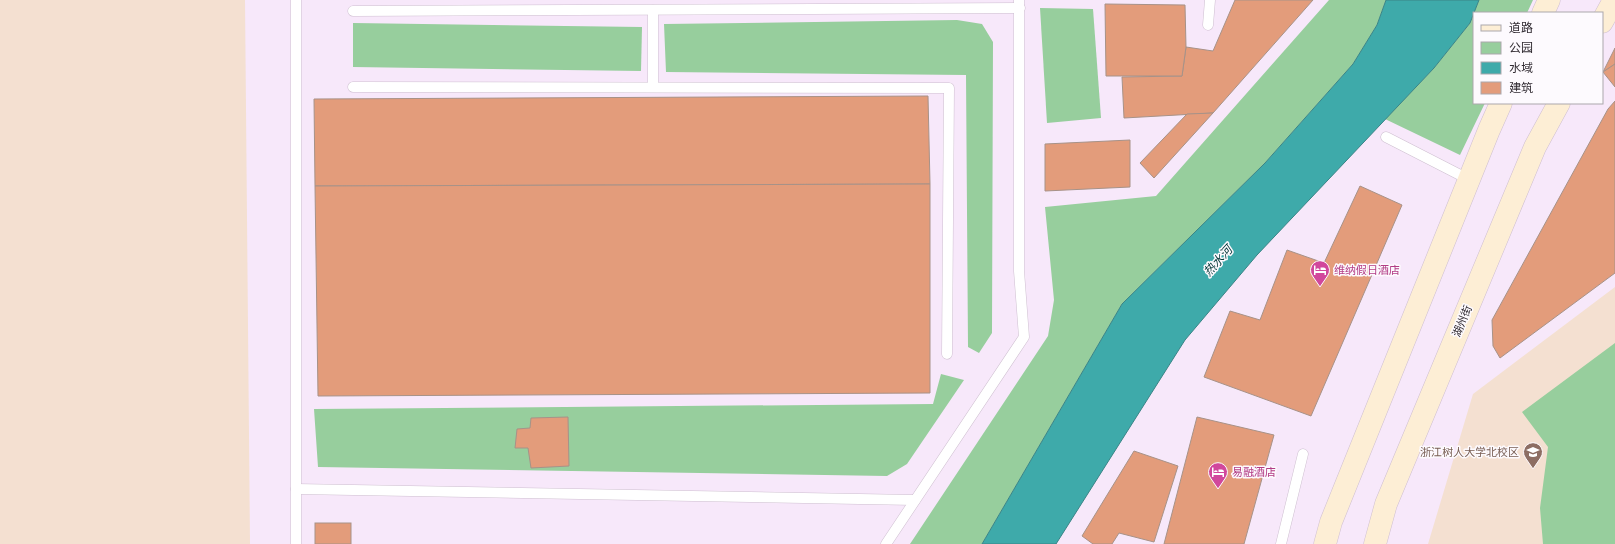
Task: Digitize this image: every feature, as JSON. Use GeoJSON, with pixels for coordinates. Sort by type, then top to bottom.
{"type":"FeatureCollection","features":[{"type":"Feature","properties":{"kind":"main road"},"geometry":{"type":"LineString","coordinates":[[1543,12],[1549,0]]}},
{"type":"Feature","properties":{"kind":"main road"},"geometry":{"type":"LineString","coordinates":[[1603,20],[1614,0]]}},
{"type":"Feature","properties":{"kind":"main road"},"geometry":{"type":"LineString","coordinates":[[1325,544],[1331,522],[1468,180],[1501,104]]}},
{"type":"Feature","properties":{"kind":"main road","name":"湖州街"},"geometry":{"type":"LineString","coordinates":[[1375,544],[1389,497],[1536,147],[1558,104]]}},
{"type":"Feature","properties":{"kind":"lane"},"geometry":{"type":"LineString","coordinates":[[296,0],[296,544]]}},
{"type":"Feature","properties":{"kind":"lane"},"geometry":{"type":"LineString","coordinates":[[1208,25],[1210,0]]}},
{"type":"Feature","properties":{"kind":"lane"},"geometry":{"type":"LineString","coordinates":[[353,11],[653,10],[1019,4],[1019,271],[1024,337],[886,544]]}},
{"type":"Feature","properties":{"kind":"lane"},"geometry":{"type":"LineString","coordinates":[[653,10],[653,87]]}},
{"type":"Feature","properties":{"kind":"lane"},"geometry":{"type":"LineString","coordinates":[[353,87],[949,88],[947,354]]}},
{"type":"Feature","properties":{"kind":"lane"},"geometry":{"type":"LineString","coordinates":[[1386,137],[1468,180]]}},
{"type":"Feature","properties":{"kind":"lane"},"geometry":{"type":"LineString","coordinates":[[1282,544],[1303,454]]}},
{"type":"Feature","properties":{"kind":"lane"},"geometry":{"type":"LineString","coordinates":[[296,489],[916,500]]}},
{"type":"Feature","properties":{"kind":"shaded area"},"geometry":{"type":"Polygon","coordinates":[[[0,0],[245,0],[250,544],[0,544],[0,0]]]}},
{"type":"Feature","properties":{"kind":"shaded area","name":"浙江树人大学北校区"},"geometry":{"type":"Polygon","coordinates":[[[1615,287],[1615,544],[1428,544],[1473,394],[1615,287]]]}},
{"type":"Feature","properties":{"kind":"green space"},"geometry":{"type":"Polygon","coordinates":[[[1329,0],[1386,0],[1377,25],[1353,64],[1265,163],[1122,304],[982,544],[910,544],[1048,336],[1054,300],[1045,207],[1156,196],[1329,0]]]}},
{"type":"Feature","properties":{"kind":"green space"},"geometry":{"type":"Polygon","coordinates":[[[1479,0],[1533,0],[1527,12],[1474,12],[1479,0]]]}},
{"type":"Feature","properties":{"kind":"green space"},"geometry":{"type":"Polygon","coordinates":[[[1040,8],[1093,9],[1101,118],[1047,123],[1040,8]]]}},
{"type":"Feature","properties":{"kind":"green space"},"geometry":{"type":"Polygon","coordinates":[[[1473,15],[1473,104],[1485,104],[1460,155],[1385,119],[1434,68],[1470,23],[1473,15]]]}},
{"type":"Feature","properties":{"kind":"green space"},"geometry":{"type":"Polygon","coordinates":[[[957,20],[982,24],[993,42],[992,333],[979,353],[968,347],[966,75],[666,72],[664,24],[957,20]]]}},
{"type":"Feature","properties":{"kind":"green space"},"geometry":{"type":"Polygon","coordinates":[[[353,23],[642,27],[641,71],[353,67],[353,23]]]}},
{"type":"Feature","properties":{"kind":"green space"},"geometry":{"type":"Polygon","coordinates":[[[1615,343],[1615,544],[1543,544],[1540,508],[1548,447],[1522,412],[1615,343]]]}},
{"type":"Feature","properties":{"kind":"green space"},"geometry":{"type":"Polygon","coordinates":[[[941,374],[964,380],[907,464],[887,476],[318,467],[314,409],[933,404],[941,374]]]}},
{"type":"Feature","properties":{"kind":"water","name":"热水河"},"geometry":{"type":"Polygon","coordinates":[[[1386,0],[1479,0],[1473,12],[1470,23],[1434,68],[1257,255],[1185,340],[1056,544],[982,544],[1122,304],[1265,163],[1353,64],[1377,25],[1386,0]]]}},
{"type":"Feature","properties":{"kind":"building"},"geometry":{"type":"Polygon","coordinates":[[[1235,0],[1313,0],[1213,113],[1124,118],[1122,77],[1182,76],[1186,47],[1213,51],[1235,0]]]}},
{"type":"Feature","properties":{"kind":"building"},"geometry":{"type":"Polygon","coordinates":[[[1105,4],[1185,5],[1186,47],[1182,76],[1106,76],[1105,4]]]}},
{"type":"Feature","properties":{"kind":"building"},"geometry":{"type":"Polygon","coordinates":[[[1615,48],[1615,64],[1603,72],[1615,48]]]}},
{"type":"Feature","properties":{"kind":"building"},"geometry":{"type":"Polygon","coordinates":[[[1615,64],[1615,87],[1603,72],[1615,64]]]}},
{"type":"Feature","properties":{"kind":"building"},"geometry":{"type":"Polygon","coordinates":[[[928,96],[930,184],[315,186],[314,99],[928,96]]]}},
{"type":"Feature","properties":{"kind":"building"},"geometry":{"type":"Polygon","coordinates":[[[1615,101],[1615,273],[1500,358],[1493,346],[1492,320],[1608,109],[1615,101]]]}},
{"type":"Feature","properties":{"kind":"building"},"geometry":{"type":"Polygon","coordinates":[[[1213,113],[1154,178],[1140,163],[1187,114],[1213,113]]]}},
{"type":"Feature","properties":{"kind":"building"},"geometry":{"type":"Polygon","coordinates":[[[1130,140],[1130,187],[1045,191],[1045,144],[1130,140]]]}},
{"type":"Feature","properties":{"kind":"building"},"geometry":{"type":"Polygon","coordinates":[[[930,184],[930,393],[318,396],[315,186],[930,184]]]}},
{"type":"Feature","properties":{"kind":"building","name":"维纳假日酒店"},"geometry":{"type":"Polygon","coordinates":[[[1360,186],[1402,205],[1311,416],[1204,377],[1230,311],[1260,320],[1287,250],[1324,263],[1360,186]]]}},
{"type":"Feature","properties":{"kind":"building"},"geometry":{"type":"Polygon","coordinates":[[[568,417],[569,466],[531,468],[528,448],[515,448],[517,429],[530,428],[531,418],[568,417]]]}},
{"type":"Feature","properties":{"kind":"building","name":"易融酒店"},"geometry":{"type":"Polygon","coordinates":[[[1197,417],[1274,435],[1244,544],[1164,544],[1197,417]]]}},
{"type":"Feature","properties":{"kind":"building"},"geometry":{"type":"Polygon","coordinates":[[[1134,451],[1178,466],[1154,542],[1119,533],[1112,544],[1093,544],[1082,536],[1134,451]]]}},
{"type":"Feature","properties":{"kind":"building"},"geometry":{"type":"Polygon","coordinates":[[[315,523],[351,523],[351,544],[315,544],[315,523]]]}},
{"type":"Feature","properties":{"kind":"place","name":"维纳假日酒店"},"geometry":{"type":"Point","coordinates":[1320,287]}},
{"type":"Feature","properties":{"kind":"place","name":"浙江树人大学北校区"},"geometry":{"type":"Point","coordinates":[1533,469]}},
{"type":"Feature","properties":{"kind":"place","name":"易融酒店"},"geometry":{"type":"Point","coordinates":[1218,489]}}]}
